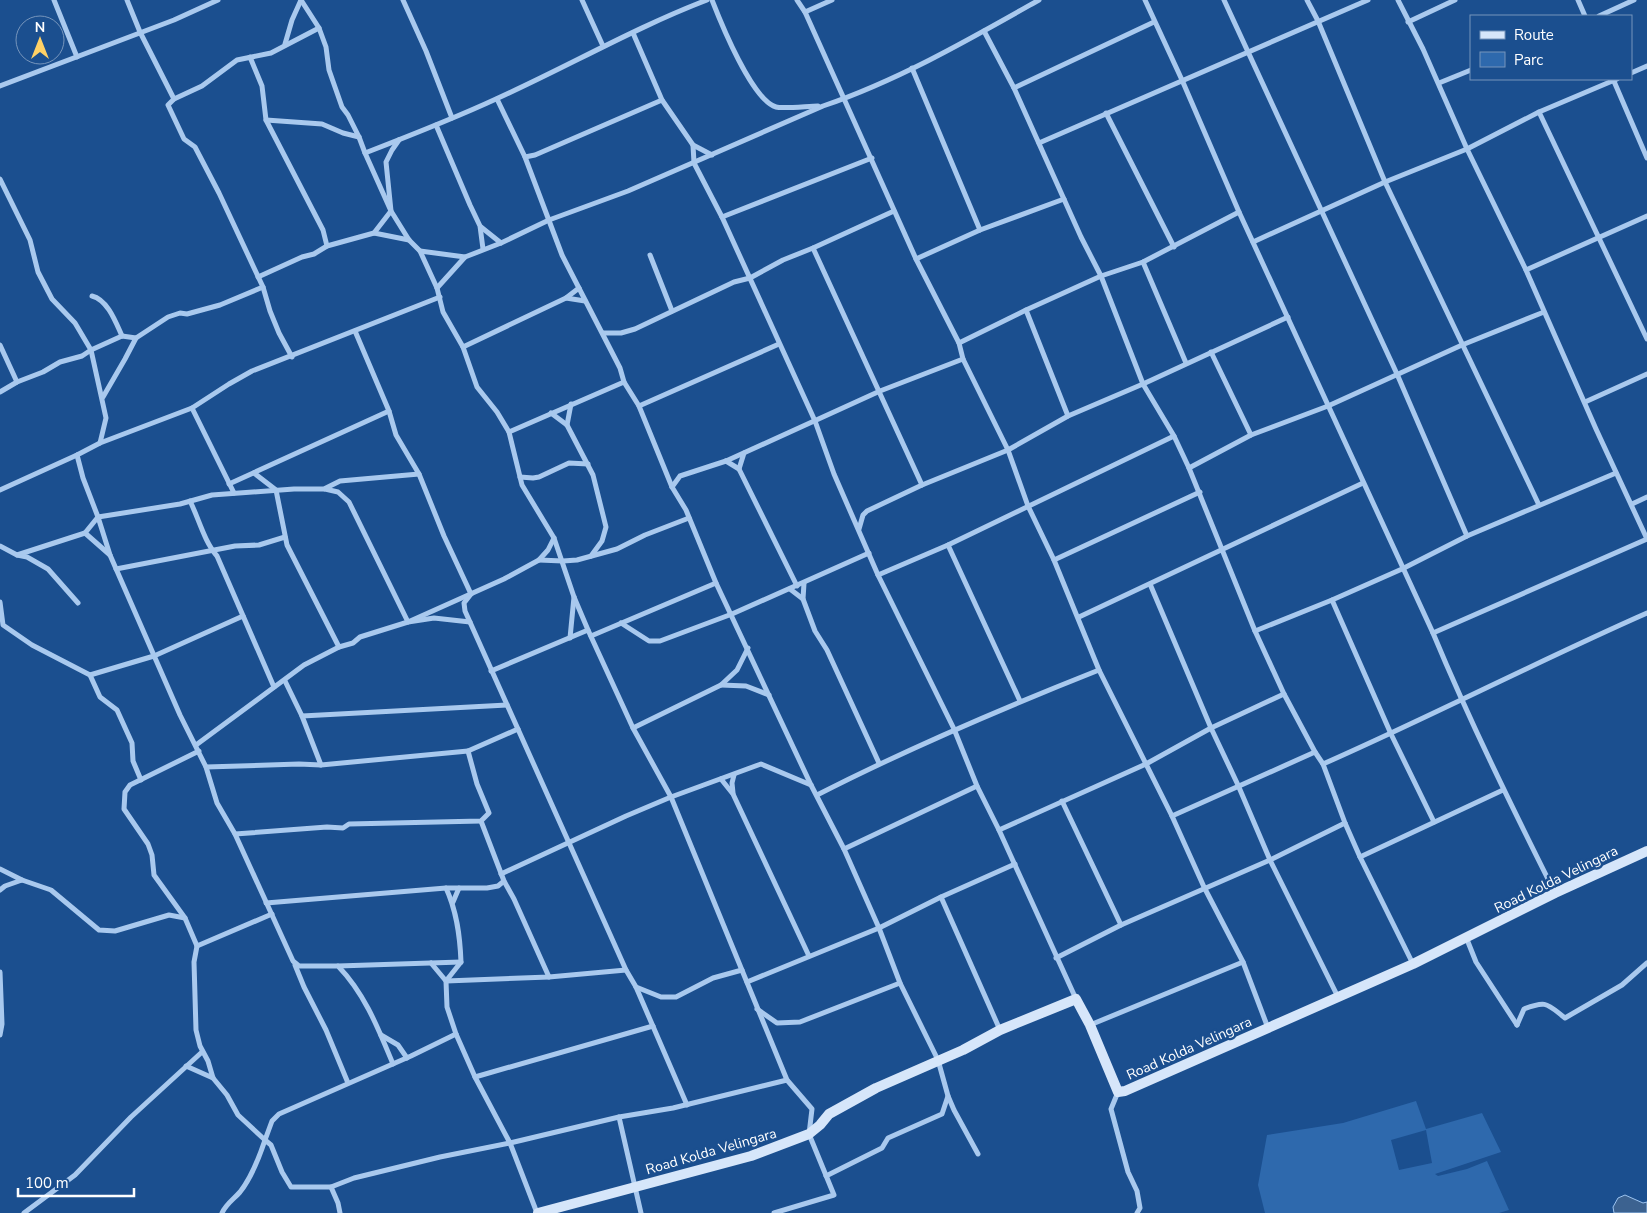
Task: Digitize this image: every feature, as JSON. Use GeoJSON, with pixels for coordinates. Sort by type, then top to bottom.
{"type":"FeatureCollection","features":[{"type":"Feature","properties":{"kind":"main road","name":"Road Kolda Velingara"},"geometry":{"type":"LineString","coordinates":[[538,1213],[751,1156],[809,1134],[829,1114],[848,1102],[963,1050],[1000,1030],[1076,999],[1090,1026],[1118,1092],[1125,1091],[1413,964],[1555,893],[1647,851]]}},
{"type":"Feature","properties":{"kind":"street"},"geometry":{"type":"LineString","coordinates":[[54,0],[77,56]]}},
{"type":"Feature","properties":{"kind":"street"},"geometry":{"type":"LineString","coordinates":[[127,0],[140,32],[174,99]]}},
{"type":"Feature","properties":{"kind":"street"},"geometry":{"type":"LineString","coordinates":[[0,86],[174,20],[218,0]]}},
{"type":"Feature","properties":{"kind":"street"},"geometry":{"type":"LineString","coordinates":[[301,0],[319,28],[326,47],[328,70],[342,107],[360,137],[365,154],[391,211],[409,240],[420,251],[438,288],[443,312],[463,347],[477,387],[497,412],[509,432],[520,476],[532,502],[546,521],[554,538],[574,597],[633,728],[671,797],[786,1080],[812,1108],[809,1134],[834,1195],[774,1213]]}},
{"type":"Feature","properties":{"kind":"street"},"geometry":{"type":"LineString","coordinates":[[285,44],[292,20],[301,0]]}},
{"type":"Feature","properties":{"kind":"street"},"geometry":{"type":"LineString","coordinates":[[403,0],[426,51],[452,118]]}},
{"type":"Feature","properties":{"kind":"street"},"geometry":{"type":"LineString","coordinates":[[582,0],[603,46]]}},
{"type":"Feature","properties":{"kind":"street"},"geometry":{"type":"LineString","coordinates":[[365,154],[497,99],[603,46],[707,0]]}},
{"type":"Feature","properties":{"kind":"street"},"geometry":{"type":"LineString","coordinates":[[712,0],[735,54],[761,97],[776,107],[823,106]]}},
{"type":"Feature","properties":{"kind":"street"},"geometry":{"type":"LineString","coordinates":[[797,0],[805,12],[916,259],[959,343],[963,360],[1008,450],[1028,506],[1079,617],[1099,670],[1172,816],[1204,887],[1243,962],[1268,1028]]}},
{"type":"Feature","properties":{"kind":"street"},"geometry":{"type":"LineString","coordinates":[[805,12],[832,0]]}},
{"type":"Feature","properties":{"kind":"street"},"geometry":{"type":"LineString","coordinates":[[438,288],[465,257],[501,243],[549,220],[628,191],[823,106],[844,99],[912,68],[1039,0]]}},
{"type":"Feature","properties":{"kind":"street"},"geometry":{"type":"LineString","coordinates":[[1145,0],[1239,212],[1432,633],[1460,699],[1555,893]]}},
{"type":"Feature","properties":{"kind":"street"},"geometry":{"type":"LineString","coordinates":[[1224,0],[1397,374],[1467,536]]}},
{"type":"Feature","properties":{"kind":"street"},"geometry":{"type":"LineString","coordinates":[[1307,0],[1318,21],[1385,182],[1539,505]]}},
{"type":"Feature","properties":{"kind":"street"},"geometry":{"type":"LineString","coordinates":[[1039,143],[1368,0]]}},
{"type":"Feature","properties":{"kind":"street"},"geometry":{"type":"LineString","coordinates":[[1398,0],[1526,270],[1647,539],[1432,633]]}},
{"type":"Feature","properties":{"kind":"street"},"geometry":{"type":"LineString","coordinates":[[1408,22],[1455,0]]}},
{"type":"Feature","properties":{"kind":"street"},"geometry":{"type":"LineString","coordinates":[[1578,0],[1585,15]]}},
{"type":"Feature","properties":{"kind":"street"},"geometry":{"type":"LineString","coordinates":[[1601,15],[1634,0]]}},
{"type":"Feature","properties":{"kind":"street"},"geometry":{"type":"LineString","coordinates":[[1014,88],[1154,22]]}},
{"type":"Feature","properties":{"kind":"street"},"geometry":{"type":"LineString","coordinates":[[292,356],[270,311],[263,287],[219,193],[198,153],[184,139],[168,105],[174,99],[202,86],[237,60],[270,53],[319,28]]}},
{"type":"Feature","properties":{"kind":"street"},"geometry":{"type":"LineString","coordinates":[[984,31],[1014,88],[1081,237],[1102,276],[1143,384],[1174,436],[1189,468],[1224,550],[1255,631],[1284,694],[1323,764],[1360,858],[1413,964]]}},
{"type":"Feature","properties":{"kind":"street"},"geometry":{"type":"LineString","coordinates":[[633,33],[662,100],[693,145],[712,155]]}},
{"type":"Feature","properties":{"kind":"street"},"geometry":{"type":"LineString","coordinates":[[250,57],[262,86],[266,120],[324,230],[327,246]]}},
{"type":"Feature","properties":{"kind":"street"},"geometry":{"type":"LineString","coordinates":[[1632,73],[1647,66]]}},
{"type":"Feature","properties":{"kind":"street"},"geometry":{"type":"LineString","coordinates":[[912,68],[980,230]]}},
{"type":"Feature","properties":{"kind":"street"},"geometry":{"type":"LineString","coordinates":[[1439,83],[1470,70]]}},
{"type":"Feature","properties":{"kind":"street"},"geometry":{"type":"LineString","coordinates":[[1253,242],[1385,182],[1467,149],[1539,112],[1613,80]]}},
{"type":"Feature","properties":{"kind":"street"},"geometry":{"type":"LineString","coordinates":[[1615,80],[1647,158]]}},
{"type":"Feature","properties":{"kind":"street"},"geometry":{"type":"LineString","coordinates":[[497,99],[525,157],[562,255],[603,333],[620,368],[624,382],[639,406],[672,486],[689,518],[716,583],[811,785],[844,849],[879,928],[900,983],[938,1060],[948,1096],[978,1154]]}},
{"type":"Feature","properties":{"kind":"street"},"geometry":{"type":"LineString","coordinates":[[525,157],[535,155],[662,100]]}},
{"type":"Feature","properties":{"kind":"street"},"geometry":{"type":"LineString","coordinates":[[1539,112],[1647,339]]}},
{"type":"Feature","properties":{"kind":"street"},"geometry":{"type":"LineString","coordinates":[[1106,113],[1174,247]]}},
{"type":"Feature","properties":{"kind":"street"},"geometry":{"type":"LineString","coordinates":[[266,120],[322,124],[360,137]]}},
{"type":"Feature","properties":{"kind":"street"},"geometry":{"type":"LineString","coordinates":[[436,125],[480,226],[484,249]]}},
{"type":"Feature","properties":{"kind":"street"},"geometry":{"type":"LineString","coordinates":[[374,233],[391,211],[386,162],[400,140]]}},
{"type":"Feature","properties":{"kind":"street"},"geometry":{"type":"LineString","coordinates":[[1641,144],[1647,141]]}},
{"type":"Feature","properties":{"kind":"street"},"geometry":{"type":"LineString","coordinates":[[693,145],[694,163],[722,217],[815,421],[834,474],[878,575],[954,729],[977,786],[1015,864],[1076,999]]}},
{"type":"Feature","properties":{"kind":"street"},"geometry":{"type":"LineString","coordinates":[[722,217],[872,158]]}},
{"type":"Feature","properties":{"kind":"street"},"geometry":{"type":"LineString","coordinates":[[1,182],[30,240],[38,272],[52,299],[76,323],[91,350],[103,397],[106,418],[100,443]]}},
{"type":"Feature","properties":{"kind":"street"},"geometry":{"type":"LineString","coordinates":[[916,259],[980,230],[1064,199]]}},
{"type":"Feature","properties":{"kind":"street"},"geometry":{"type":"LineString","coordinates":[[603,333],[621,333],[635,329],[734,282],[750,278],[783,260],[894,211]]}},
{"type":"Feature","properties":{"kind":"street"},"geometry":{"type":"LineString","coordinates":[[959,343],[1102,276],[1143,262],[1239,212]]}},
{"type":"Feature","properties":{"kind":"street"},"geometry":{"type":"LineString","coordinates":[[1526,270],[1647,216]]}},
{"type":"Feature","properties":{"kind":"street"},"geometry":{"type":"LineString","coordinates":[[480,226],[501,243]]}},
{"type":"Feature","properties":{"kind":"street"},"geometry":{"type":"LineString","coordinates":[[258,277],[302,257],[314,254],[327,246],[374,233],[409,240]]}},
{"type":"Feature","properties":{"kind":"street"},"geometry":{"type":"LineString","coordinates":[[813,248],[922,485]]}},
{"type":"Feature","properties":{"kind":"street"},"geometry":{"type":"LineString","coordinates":[[420,251],[465,257]]}},
{"type":"Feature","properties":{"kind":"street"},"geometry":{"type":"LineString","coordinates":[[650,255],[672,311]]}},
{"type":"Feature","properties":{"kind":"street"},"geometry":{"type":"LineString","coordinates":[[1143,262],[1186,363]]}},
{"type":"Feature","properties":{"kind":"street"},"geometry":{"type":"LineString","coordinates":[[103,397],[136,338],[168,317],[220,305],[263,287]]}},
{"type":"Feature","properties":{"kind":"street"},"geometry":{"type":"LineString","coordinates":[[463,347],[566,298],[579,288]]}},
{"type":"Feature","properties":{"kind":"street"},"geometry":{"type":"LineString","coordinates":[[92,296],[98,298],[106,306],[122,336]]}},
{"type":"Feature","properties":{"kind":"street"},"geometry":{"type":"LineString","coordinates":[[0,490],[77,456],[100,443],[192,408],[228,384],[252,371],[440,297]]}},
{"type":"Feature","properties":{"kind":"street"},"geometry":{"type":"LineString","coordinates":[[566,298],[585,301]]}},
{"type":"Feature","properties":{"kind":"street"},"geometry":{"type":"LineString","coordinates":[[1026,310],[1068,416]]}},
{"type":"Feature","properties":{"kind":"street"},"geometry":{"type":"LineString","coordinates":[[1189,468],[1251,435],[1328,406],[1462,345],[1544,312]]}},
{"type":"Feature","properties":{"kind":"street"},"geometry":{"type":"LineString","coordinates":[[859,529],[863,515],[867,511],[922,485],[1008,450],[1068,416],[1143,384],[1288,317]]}},
{"type":"Feature","properties":{"kind":"street"},"geometry":{"type":"LineString","coordinates":[[355,331],[389,411],[396,434],[419,474],[444,536],[471,594]]}},
{"type":"Feature","properties":{"kind":"street"},"geometry":{"type":"LineString","coordinates":[[0,392],[60,362],[82,356],[122,336],[136,338]]}},
{"type":"Feature","properties":{"kind":"street"},"geometry":{"type":"LineString","coordinates":[[639,406],[779,344]]}},
{"type":"Feature","properties":{"kind":"street"},"geometry":{"type":"LineString","coordinates":[[0,346],[17,382]]}},
{"type":"Feature","properties":{"kind":"street"},"geometry":{"type":"LineString","coordinates":[[1211,352],[1251,435]]}},
{"type":"Feature","properties":{"kind":"street"},"geometry":{"type":"LineString","coordinates":[[672,486],[680,476],[726,461],[880,391],[963,360]]}},
{"type":"Feature","properties":{"kind":"street"},"geometry":{"type":"LineString","coordinates":[[1584,402],[1647,374]]}},
{"type":"Feature","properties":{"kind":"street"},"geometry":{"type":"LineString","coordinates":[[509,432],[624,382]]}},
{"type":"Feature","properties":{"kind":"street"},"geometry":{"type":"LineString","coordinates":[[567,425],[571,404]]}},
{"type":"Feature","properties":{"kind":"street"},"geometry":{"type":"LineString","coordinates":[[192,408],[234,493]]}},
{"type":"Feature","properties":{"kind":"street"},"geometry":{"type":"LineString","coordinates":[[229,484],[389,411]]}},
{"type":"Feature","properties":{"kind":"street"},"geometry":{"type":"LineString","coordinates":[[551,413],[567,425],[580,453],[588,464],[595,484],[606,527],[602,541],[591,556]]}},
{"type":"Feature","properties":{"kind":"street"},"geometry":{"type":"LineString","coordinates":[[878,575],[948,545],[1174,436]]}},
{"type":"Feature","properties":{"kind":"street"},"geometry":{"type":"LineString","coordinates":[[574,462],[580,453]]}},
{"type":"Feature","properties":{"kind":"street"},"geometry":{"type":"LineString","coordinates":[[739,469],[744,453]]}},
{"type":"Feature","properties":{"kind":"street"},"geometry":{"type":"LineString","coordinates":[[77,456],[110,555],[180,715],[206,767],[217,803],[236,834],[304,988],[326,1030],[348,1083]]}},
{"type":"Feature","properties":{"kind":"street"},"geometry":{"type":"LineString","coordinates":[[726,461],[739,469],[797,586]]}},
{"type":"Feature","properties":{"kind":"street"},"geometry":{"type":"LineString","coordinates":[[520,476],[539,477],[562,465],[574,462],[588,464]]}},
{"type":"Feature","properties":{"kind":"street"},"geometry":{"type":"LineString","coordinates":[[1255,631],[1332,600],[1402,569],[1467,536],[1616,472]]}},
{"type":"Feature","properties":{"kind":"street"},"geometry":{"type":"LineString","coordinates":[[254,473],[276,490],[284,521],[287,545],[339,647]]}},
{"type":"Feature","properties":{"kind":"street"},"geometry":{"type":"LineString","coordinates":[[324,489],[340,481],[419,474]]}},
{"type":"Feature","properties":{"kind":"street"},"geometry":{"type":"LineString","coordinates":[[338,492],[340,481]]}},
{"type":"Feature","properties":{"kind":"street"},"geometry":{"type":"LineString","coordinates":[[1079,617],[1363,483]]}},
{"type":"Feature","properties":{"kind":"street"},"geometry":{"type":"LineString","coordinates":[[17,555],[85,533],[98,517],[190,501],[212,495],[276,490],[324,489],[338,492],[349,502],[408,622]]}},
{"type":"Feature","properties":{"kind":"street"},"geometry":{"type":"LineString","coordinates":[[1054,560],[1200,492]]}},
{"type":"Feature","properties":{"kind":"street"},"geometry":{"type":"LineString","coordinates":[[1632,504],[1647,497]]}},
{"type":"Feature","properties":{"kind":"street"},"geometry":{"type":"LineString","coordinates":[[190,501],[213,552],[217,556],[274,687]]}},
{"type":"Feature","properties":{"kind":"street"},"geometry":{"type":"LineString","coordinates":[[539,560],[563,562],[578,560],[617,549],[644,535],[689,518]]}},
{"type":"Feature","properties":{"kind":"street"},"geometry":{"type":"LineString","coordinates":[[85,533],[110,555]]}},
{"type":"Feature","properties":{"kind":"street"},"geometry":{"type":"LineString","coordinates":[[116,569],[213,552],[235,546],[259,545],[285,537]]}},
{"type":"Feature","properties":{"kind":"street"},"geometry":{"type":"LineString","coordinates":[[196,745],[274,687],[285,681],[304,665],[339,647],[408,622],[504,579],[539,560],[548,550],[554,538]]}},
{"type":"Feature","properties":{"kind":"street"},"geometry":{"type":"LineString","coordinates":[[948,545],[1020,701]]}},
{"type":"Feature","properties":{"kind":"street"},"geometry":{"type":"LineString","coordinates":[[0,546],[17,555],[27,557],[48,569],[78,603]]}},
{"type":"Feature","properties":{"kind":"street"},"geometry":{"type":"LineString","coordinates":[[621,623],[654,642],[732,614],[869,553]]}},
{"type":"Feature","properties":{"kind":"street"},"geometry":{"type":"LineString","coordinates":[[491,671],[570,638],[621,623],[716,583]]}},
{"type":"Feature","properties":{"kind":"street"},"geometry":{"type":"LineString","coordinates":[[804,583],[803,599],[815,631],[827,650],[879,763]]}},
{"type":"Feature","properties":{"kind":"street"},"geometry":{"type":"LineString","coordinates":[[1150,584],[1270,860],[1338,997]]}},
{"type":"Feature","properties":{"kind":"street"},"geometry":{"type":"LineString","coordinates":[[790,589],[803,599]]}},
{"type":"Feature","properties":{"kind":"street"},"geometry":{"type":"LineString","coordinates":[[471,594],[464,604],[470,622],[687,1105]]}},
{"type":"Feature","properties":{"kind":"street"},"geometry":{"type":"LineString","coordinates":[[570,638],[574,597]]}},
{"type":"Feature","properties":{"kind":"street"},"geometry":{"type":"LineString","coordinates":[[1332,600],[1391,734],[1434,822]]}},
{"type":"Feature","properties":{"kind":"street"},"geometry":{"type":"LineString","coordinates":[[0,602],[4,624],[32,645],[90,675],[100,697],[117,710],[132,743],[133,761],[141,780]]}},
{"type":"Feature","properties":{"kind":"street"},"geometry":{"type":"LineString","coordinates":[[1323,764],[1391,734],[1460,699],[1647,613]]}},
{"type":"Feature","properties":{"kind":"street"},"geometry":{"type":"LineString","coordinates":[[90,675],[154,656],[244,616]]}},
{"type":"Feature","properties":{"kind":"street"},"geometry":{"type":"LineString","coordinates":[[408,622],[434,618],[470,622]]}},
{"type":"Feature","properties":{"kind":"street"},"geometry":{"type":"LineString","coordinates":[[633,728],[721,685],[737,670],[748,648]]}},
{"type":"Feature","properties":{"kind":"street"},"geometry":{"type":"LineString","coordinates":[[817,795],[879,763],[954,729],[1099,670]]}},
{"type":"Feature","properties":{"kind":"street"},"geometry":{"type":"LineString","coordinates":[[285,681],[302,716],[321,764]]}},
{"type":"Feature","properties":{"kind":"street"},"geometry":{"type":"LineString","coordinates":[[721,685],[746,686],[769,695]]}},
{"type":"Feature","properties":{"kind":"street"},"geometry":{"type":"LineString","coordinates":[[999,830],[1146,764],[1211,728],[1284,694]]}},
{"type":"Feature","properties":{"kind":"street"},"geometry":{"type":"LineString","coordinates":[[302,716],[507,705]]}},
{"type":"Feature","properties":{"kind":"street"},"geometry":{"type":"LineString","coordinates":[[206,767],[321,764],[468,751],[518,729]]}},
{"type":"Feature","properties":{"kind":"street"},"geometry":{"type":"LineString","coordinates":[[199,751],[130,785],[125,792],[124,809],[148,844],[152,855],[154,875],[185,918],[197,946],[194,962],[196,1030],[202,1052],[208,1061],[213,1078],[227,1095],[238,1114],[271,1146],[282,1172],[291,1187],[331,1187],[381,1171],[440,1157],[510,1143],[619,1117],[687,1105],[786,1080]]}},
{"type":"Feature","properties":{"kind":"street"},"geometry":{"type":"LineString","coordinates":[[236,834],[327,827],[343,828],[348,824],[481,821],[489,813],[477,784],[468,751]]}},
{"type":"Feature","properties":{"kind":"street"},"geometry":{"type":"LineString","coordinates":[[1172,816],[1315,752]]}},
{"type":"Feature","properties":{"kind":"street"},"geometry":{"type":"LineString","coordinates":[[501,874],[568,841],[671,797],[761,764],[811,785]]}},
{"type":"Feature","properties":{"kind":"street"},"geometry":{"type":"LineString","coordinates":[[732,794],[734,775]]}},
{"type":"Feature","properties":{"kind":"street"},"geometry":{"type":"LineString","coordinates":[[721,779],[732,794],[808,956]]}},
{"type":"Feature","properties":{"kind":"street"},"geometry":{"type":"LineString","coordinates":[[844,849],[977,786]]}},
{"type":"Feature","properties":{"kind":"street"},"geometry":{"type":"LineString","coordinates":[[1360,858],[1503,790]]}},
{"type":"Feature","properties":{"kind":"street"},"geometry":{"type":"LineString","coordinates":[[1062,801],[1121,925]]}},
{"type":"Feature","properties":{"kind":"street"},"geometry":{"type":"LineString","coordinates":[[481,821],[504,881],[549,977]]}},
{"type":"Feature","properties":{"kind":"street"},"geometry":{"type":"LineString","coordinates":[[1056,958],[1121,925],[1204,887],[1270,860],[1345,822]]}},
{"type":"Feature","properties":{"kind":"street"},"geometry":{"type":"LineString","coordinates":[[747,982],[879,928],[941,897],[1015,864]]}},
{"type":"Feature","properties":{"kind":"street"},"geometry":{"type":"LineString","coordinates":[[0,869],[22,880],[50,890],[99,930],[115,931],[169,916],[185,918]]}},
{"type":"Feature","properties":{"kind":"street"},"geometry":{"type":"LineString","coordinates":[[0,890],[5,886],[22,880]]}},
{"type":"Feature","properties":{"kind":"street"},"geometry":{"type":"LineString","coordinates":[[266,902],[446,888],[487,888],[498,886],[504,881]]}},
{"type":"Feature","properties":{"kind":"street"},"geometry":{"type":"LineString","coordinates":[[446,888],[453,902],[459,928],[462,962],[446,981]]}},
{"type":"Feature","properties":{"kind":"street"},"geometry":{"type":"LineString","coordinates":[[453,902],[459,888]]}},
{"type":"Feature","properties":{"kind":"street"},"geometry":{"type":"LineString","coordinates":[[941,897],[1000,1030]]}},
{"type":"Feature","properties":{"kind":"street"},"geometry":{"type":"LineString","coordinates":[[197,946],[272,914]]}},
{"type":"Feature","properties":{"kind":"street"},"geometry":{"type":"LineString","coordinates":[[1466,937],[1476,962],[1517,1025],[1524,1009],[1538,1003],[1547,1003],[1565,1018],[1622,985],[1647,963]]}},
{"type":"Feature","properties":{"kind":"street"},"geometry":{"type":"LineString","coordinates":[[295,965],[338,966],[462,962]]}},
{"type":"Feature","properties":{"kind":"street"},"geometry":{"type":"LineString","coordinates":[[1090,1026],[1243,962]]}},
{"type":"Feature","properties":{"kind":"street"},"geometry":{"type":"LineString","coordinates":[[431,963],[446,981],[447,1007],[456,1034],[510,1143],[538,1213]]}},
{"type":"Feature","properties":{"kind":"street"},"geometry":{"type":"LineString","coordinates":[[338,966],[362,994],[393,1064]]}},
{"type":"Feature","properties":{"kind":"street"},"geometry":{"type":"LineString","coordinates":[[446,981],[549,977],[626,970]]}},
{"type":"Feature","properties":{"kind":"street"},"geometry":{"type":"LineString","coordinates":[[636,988],[661,997],[676,997],[712,978],[742,970]]}},
{"type":"Feature","properties":{"kind":"street"},"geometry":{"type":"LineString","coordinates":[[0,972],[2,1024],[0,1036]]}},
{"type":"Feature","properties":{"kind":"street"},"geometry":{"type":"LineString","coordinates":[[756,1009],[777,1023],[800,1022],[900,983]]}},
{"type":"Feature","properties":{"kind":"street"},"geometry":{"type":"LineString","coordinates":[[476,1077],[653,1026]]}},
{"type":"Feature","properties":{"kind":"street"},"geometry":{"type":"LineString","coordinates":[[222,1213],[224,1207],[241,1191],[257,1162],[272,1121],[279,1114],[407,1058],[456,1034]]}},
{"type":"Feature","properties":{"kind":"street"},"geometry":{"type":"LineString","coordinates":[[381,1035],[398,1045],[407,1058]]}},
{"type":"Feature","properties":{"kind":"street"},"geometry":{"type":"LineString","coordinates":[[24,1213],[75,1175],[131,1117],[202,1052]]}},
{"type":"Feature","properties":{"kind":"street"},"geometry":{"type":"LineString","coordinates":[[186,1066],[213,1078]]}},
{"type":"Feature","properties":{"kind":"street"},"geometry":{"type":"LineString","coordinates":[[1118,1092],[1111,1109],[1128,1172],[1137,1191],[1140,1208],[1137,1213]]}},
{"type":"Feature","properties":{"kind":"street"},"geometry":{"type":"LineString","coordinates":[[826,1176],[882,1148],[888,1138],[942,1114],[948,1096]]}},
{"type":"Feature","properties":{"kind":"street"},"geometry":{"type":"LineString","coordinates":[[619,1117],[641,1213]]}},
{"type":"Feature","properties":{"kind":"street"},"geometry":{"type":"LineString","coordinates":[[331,1187],[340,1213]]}},
{"type":"Feature","properties":{"kind":"green space"},"geometry":{"type":"Polygon","coordinates":[[[1416,1101],[1426,1129],[1482,1113],[1501,1152],[1435,1174],[1438,1176],[1467,1169],[1487,1161],[1509,1210],[1499,1213],[1265,1213],[1258,1185],[1267,1135],[1343,1123],[1416,1101]],[[1426,1130],[1391,1140],[1399,1170],[1432,1163],[1426,1130]]]}},
{"type":"Feature","properties":{"kind":"shaded area"},"geometry":{"type":"Polygon","coordinates":[[[1625,1195],[1643,1203],[1647,1202],[1647,1213],[1614,1213],[1613,1207],[1618,1198],[1625,1195]]]}}]}
